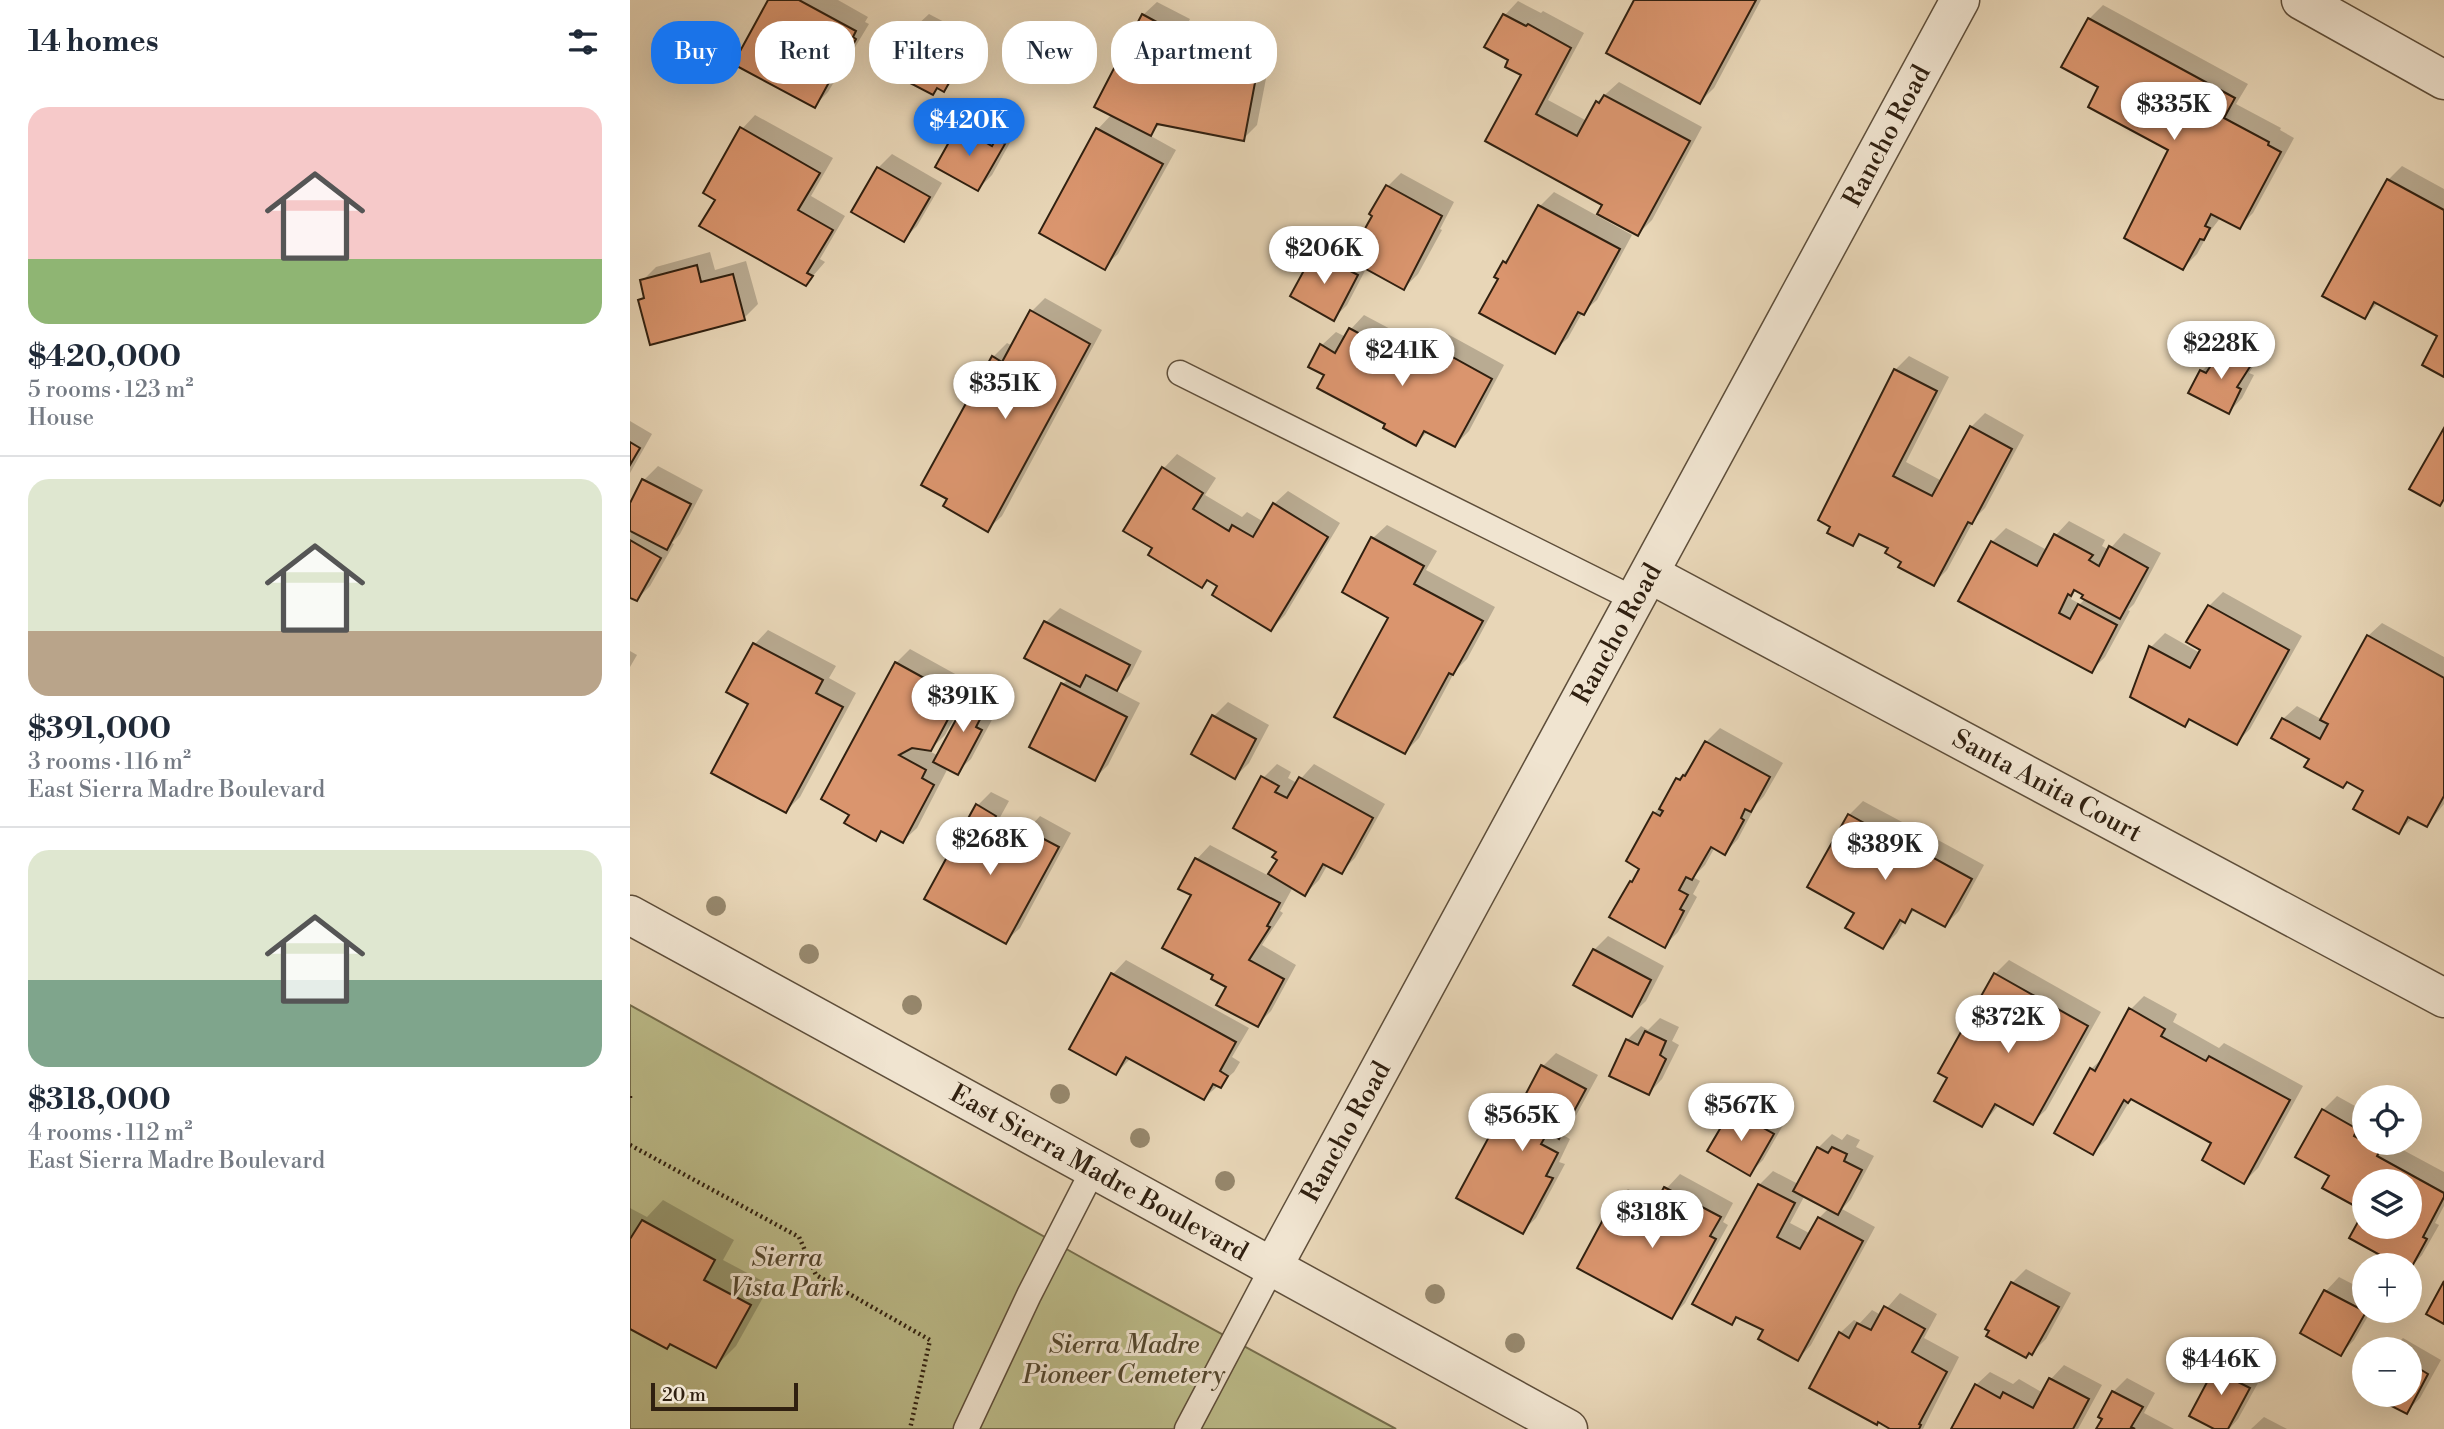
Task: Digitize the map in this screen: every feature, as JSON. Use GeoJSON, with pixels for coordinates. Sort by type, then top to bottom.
{"type":"FeatureCollection","features":[{"type":"Feature","properties":{"kind":"street","name":"Rancho Road"},"geometry":{"type":"LineString","coordinates":[[1272,1268],[1961,0]]}},
{"type":"Feature","properties":{"kind":"street"},"geometry":{"type":"LineString","coordinates":[[2301,0],[2444,80]]}},
{"type":"Feature","properties":{"kind":"street","name":"Santa Anita Court"},"geometry":{"type":"LineString","coordinates":[[1643,587],[2444,998]]}},
{"type":"Feature","properties":{"kind":"street","name":"East Sierra Madre Boulevard"},"geometry":{"type":"LineString","coordinates":[[630,915],[1569,1429]]}},
{"type":"Feature","properties":{"kind":"lane"},"geometry":{"type":"LineString","coordinates":[[1180,373],[1643,587]]}},
{"type":"Feature","properties":{"kind":"lane"},"geometry":{"type":"LineString","coordinates":[[966,1429],[1029,1295],[1093,1170]]}},
{"type":"Feature","properties":{"kind":"lane"},"geometry":{"type":"LineString","coordinates":[[1187,1429],[1272,1268]]}},
{"type":"Feature","properties":{"kind":"path"},"geometry":{"type":"LineString","coordinates":[[630,1145],[799,1237],[816,1275],[930,1340],[910,1429]]}},
{"type":"Feature","properties":{"kind":"green space","name":"Sierra Vista Park"},"geometry":{"type":"Polygon","coordinates":[[[630,1005],[1095,1265],[1396,1429],[630,1429],[630,1005]]]}},
{"type":"Feature","properties":{"kind":"building"},"geometry":{"type":"Polygon","coordinates":[[[768,0],[799,0],[838,21],[757,21],[768,0]]]}},
{"type":"Feature","properties":{"kind":"building"},"geometry":{"type":"Polygon","coordinates":[[[1634,0],[1756,0],[1700,104],[1606,53],[1634,0]]]}},
{"type":"Feature","properties":{"kind":"building"},"geometry":{"type":"Polygon","coordinates":[[[1142,14],[1155,21],[1138,21],[1142,14]]]}},
{"type":"Feature","properties":{"kind":"building"},"geometry":{"type":"Polygon","coordinates":[[[1503,14],[1526,26],[1528,24],[1571,48],[1536,114],[1577,136],[1596,101],[1599,103],[1604,95],[1690,141],[1638,236],[1597,214],[1602,205],[1485,141],[1521,75],[1505,67],[1508,60],[1484,47],[1503,14]]]}},
{"type":"Feature","properties":{"kind":"building"},"geometry":{"type":"Polygon","coordinates":[[[2088,18],[2235,98],[2224,118],[2269,142],[2268,145],[2281,152],[2240,229],[2211,214],[2205,226],[2210,228],[2204,240],[2200,239],[2183,270],[2124,238],[2168,150],[2088,107],[2098,87],[2061,67],[2088,18]]]}},
{"type":"Feature","properties":{"kind":"building"},"geometry":{"type":"Polygon","coordinates":[[[755,24],[755,76],[741,68],[741,49],[755,24]]]}},
{"type":"Feature","properties":{"kind":"building"},"geometry":{"type":"Polygon","coordinates":[[[1111,74],[1111,84],[1255,84],[1244,141],[1157,124],[1151,136],[1094,107],[1111,74]]]}},
{"type":"Feature","properties":{"kind":"building"},"geometry":{"type":"Polygon","coordinates":[[[770,84],[828,84],[815,108],[770,84]]]}},
{"type":"Feature","properties":{"kind":"building"},"geometry":{"type":"Polygon","coordinates":[[[912,84],[948,84],[944,92],[937,88],[933,95],[912,84]]]}},
{"type":"Feature","properties":{"kind":"building"},"geometry":{"type":"Polygon","coordinates":[[[958,126],[992,146],[996,139],[1005,144],[978,191],[935,167],[958,126]]]}},
{"type":"Feature","properties":{"kind":"building"},"geometry":{"type":"Polygon","coordinates":[[[740,127],[820,173],[798,210],[833,230],[807,273],[813,276],[806,286],[699,226],[715,200],[703,193],[740,127]]]}},
{"type":"Feature","properties":{"kind":"building"},"geometry":{"type":"Polygon","coordinates":[[[1096,128],[1163,164],[1105,270],[1039,233],[1096,128]]]}},
{"type":"Feature","properties":{"kind":"building"},"geometry":{"type":"Polygon","coordinates":[[[877,167],[930,197],[904,242],[851,212],[877,167]]]}},
{"type":"Feature","properties":{"kind":"building"},"geometry":{"type":"Polygon","coordinates":[[[2387,179],[2444,210],[2444,377],[2422,365],[2437,336],[2374,302],[2365,319],[2322,296],[2387,179]]]}},
{"type":"Feature","properties":{"kind":"building"},"geometry":{"type":"Polygon","coordinates":[[[1386,185],[1442,216],[1404,290],[1348,259],[1386,185]]]}},
{"type":"Feature","properties":{"kind":"building"},"geometry":{"type":"Polygon","coordinates":[[[1538,205],[1620,249],[1584,315],[1578,312],[1555,354],[1479,313],[1498,279],[1494,277],[1503,261],[1506,263],[1538,205]]]}},
{"type":"Feature","properties":{"kind":"building"},"geometry":{"type":"Polygon","coordinates":[[[1314,252],[1358,275],[1334,321],[1290,296],[1314,252]]]}},
{"type":"Feature","properties":{"kind":"building"},"geometry":{"type":"Polygon","coordinates":[[[697,265],[701,282],[733,274],[745,320],[650,345],[638,300],[644,298],[640,280],[697,265]]]}},
{"type":"Feature","properties":{"kind":"building"},"geometry":{"type":"Polygon","coordinates":[[[1030,310],[1090,344],[988,532],[943,506],[947,499],[921,485],[992,356],[1002,362],[1030,310]]]}},
{"type":"Feature","properties":{"kind":"building"},"geometry":{"type":"Polygon","coordinates":[[[1349,328],[1418,365],[1429,344],[1492,379],[1455,447],[1424,431],[1416,446],[1383,428],[1385,424],[1317,388],[1324,375],[1308,367],[1320,344],[1335,353],[1349,328]]]}},
{"type":"Feature","properties":{"kind":"building"},"geometry":{"type":"Polygon","coordinates":[[[2223,347],[2253,362],[2237,387],[2241,389],[2229,414],[2188,393],[2200,370],[2206,373],[2223,347]]]}},
{"type":"Feature","properties":{"kind":"building"},"geometry":{"type":"Polygon","coordinates":[[[1894,369],[1937,391],[1893,476],[1932,496],[1970,426],[2012,449],[1972,524],[1968,522],[1934,586],[1898,567],[1901,562],[1885,553],[1888,548],[1859,534],[1853,546],[1827,533],[1830,527],[1818,520],[1894,369]]]}},
{"type":"Feature","properties":{"kind":"building"},"geometry":{"type":"Polygon","coordinates":[[[2444,428],[2444,499],[2440,506],[2409,489],[2444,428]]]}},
{"type":"Feature","properties":{"kind":"building"},"geometry":{"type":"Polygon","coordinates":[[[630,442],[640,448],[630,465],[630,442]]]}},
{"type":"Feature","properties":{"kind":"building"},"geometry":{"type":"Polygon","coordinates":[[[1162,467],[1203,493],[1193,509],[1229,531],[1232,525],[1253,537],[1273,503],[1328,537],[1271,631],[1212,595],[1217,586],[1207,580],[1202,588],[1148,555],[1152,548],[1123,531],[1162,467]]]}},
{"type":"Feature","properties":{"kind":"building"},"geometry":{"type":"Polygon","coordinates":[[[642,479],[691,504],[667,550],[630,531],[630,503],[642,479]]]}},
{"type":"Feature","properties":{"kind":"building"},"geometry":{"type":"Polygon","coordinates":[[[2054,534],[2093,555],[2089,560],[2099,566],[2109,546],[2148,568],[2120,619],[2081,598],[2083,595],[2074,590],[2071,596],[2068,594],[2059,613],[2070,619],[2078,604],[2117,625],[2092,673],[1958,601],[1991,541],[2037,566],[2054,534]]]}},
{"type":"Feature","properties":{"kind":"building"},"geometry":{"type":"Polygon","coordinates":[[[1371,537],[1424,566],[1414,584],[1483,621],[1453,675],[1449,673],[1405,754],[1334,717],[1388,618],[1342,592],[1371,537]]]}},
{"type":"Feature","properties":{"kind":"building"},"geometry":{"type":"Polygon","coordinates":[[[630,540],[661,558],[637,601],[630,598],[630,540]]]}},
{"type":"Feature","properties":{"kind":"building"},"geometry":{"type":"Polygon","coordinates":[[[2208,605],[2289,650],[2237,745],[2189,719],[2185,727],[2130,697],[2149,646],[2190,668],[2200,650],[2186,642],[2208,605]]]}},
{"type":"Feature","properties":{"kind":"building"},"geometry":{"type":"Polygon","coordinates":[[[1044,621],[1130,665],[1117,691],[1086,675],[1080,687],[1024,658],[1044,621]]]}},
{"type":"Feature","properties":{"kind":"building"},"geometry":{"type":"Polygon","coordinates":[[[2367,635],[2444,678],[2444,796],[2427,827],[2408,817],[2399,834],[2353,809],[2363,791],[2347,782],[2343,788],[2304,767],[2309,759],[2271,738],[2282,718],[2320,739],[2328,724],[2320,720],[2367,635]]]}},
{"type":"Feature","properties":{"kind":"building"},"geometry":{"type":"Polygon","coordinates":[[[753,643],[823,680],[816,693],[843,707],[786,813],[711,773],[748,704],[726,692],[753,643]]]}},
{"type":"Feature","properties":{"kind":"building"},"geometry":{"type":"Polygon","coordinates":[[[895,662],[944,689],[939,699],[954,708],[931,751],[912,748],[899,755],[926,770],[922,778],[934,785],[903,843],[881,831],[876,841],[844,823],[849,815],[821,799],[895,662]]]}},
{"type":"Feature","properties":{"kind":"building"},"geometry":{"type":"Polygon","coordinates":[[[1061,683],[1127,717],[1095,781],[1029,747],[1061,683]]]}},
{"type":"Feature","properties":{"kind":"building"},"geometry":{"type":"Polygon","coordinates":[[[972,690],[990,700],[976,727],[982,730],[958,775],[933,762],[972,690]]]}},
{"type":"Feature","properties":{"kind":"building"},"geometry":{"type":"Polygon","coordinates":[[[1212,715],[1256,739],[1235,779],[1191,754],[1212,715]]]}},
{"type":"Feature","properties":{"kind":"building"},"geometry":{"type":"Polygon","coordinates":[[[1705,741],[1770,777],[1751,812],[1745,809],[1741,818],[1744,820],[1725,855],[1711,847],[1692,880],[1686,877],[1679,890],[1688,895],[1680,909],[1684,911],[1665,948],[1609,917],[1639,869],[1626,861],[1653,812],[1660,816],[1663,811],[1659,809],[1676,778],[1680,780],[1685,776],[1705,741]]]}},
{"type":"Feature","properties":{"kind":"building"},"geometry":{"type":"Polygon","coordinates":[[[1261,776],[1279,786],[1275,792],[1287,798],[1299,777],[1373,818],[1342,874],[1323,864],[1305,896],[1268,874],[1277,860],[1272,857],[1276,852],[1233,828],[1261,776]]]}},
{"type":"Feature","properties":{"kind":"building"},"geometry":{"type":"Polygon","coordinates":[[[976,804],[996,816],[986,835],[1013,850],[1025,829],[1059,847],[1006,944],[924,899],[976,804]]]}},
{"type":"Feature","properties":{"kind":"building"},"geometry":{"type":"Polygon","coordinates":[[[1848,814],[1891,838],[1889,842],[1919,859],[1923,852],[1972,879],[1945,927],[1912,909],[1905,923],[1900,920],[1883,949],[1845,928],[1854,913],[1807,887],[1848,814]]]}},
{"type":"Feature","properties":{"kind":"building"},"geometry":{"type":"Polygon","coordinates":[[[1195,858],[1280,903],[1267,926],[1270,927],[1249,960],[1284,979],[1258,1027],[1216,1005],[1226,987],[1211,979],[1213,975],[1162,948],[1191,895],[1178,889],[1195,858]]]}},
{"type":"Feature","properties":{"kind":"building"},"geometry":{"type":"Polygon","coordinates":[[[1593,949],[1651,980],[1632,1017],[1573,985],[1593,949]]]}},
{"type":"Feature","properties":{"kind":"building"},"geometry":{"type":"Polygon","coordinates":[[[1111,973],[1236,1042],[1220,1071],[1228,1076],[1221,1088],[1213,1084],[1204,1100],[1126,1057],[1116,1075],[1069,1049],[1111,973]]]}},
{"type":"Feature","properties":{"kind":"building"},"geometry":{"type":"Polygon","coordinates":[[[1994,973],[2088,1026],[2033,1125],[1995,1104],[1982,1127],[1934,1101],[1947,1078],[1938,1073],[1994,973]]]}},
{"type":"Feature","properties":{"kind":"building"},"geometry":{"type":"Polygon","coordinates":[[[2129,1008],[2165,1029],[2161,1036],[2206,1061],[2209,1056],[2290,1100],[2244,1184],[2202,1160],[2211,1143],[2131,1099],[2128,1103],[2124,1100],[2093,1155],[2054,1133],[2090,1068],[2095,1071],[2129,1008]]]}},
{"type":"Feature","properties":{"kind":"building"},"geometry":{"type":"Polygon","coordinates":[[[1645,1031],[1666,1041],[1660,1055],[1666,1059],[1649,1095],[1609,1076],[1626,1039],[1638,1045],[1645,1031]]]}},
{"type":"Feature","properties":{"kind":"building"},"geometry":{"type":"Polygon","coordinates":[[[1541,1065],[1586,1089],[1559,1139],[1548,1132],[1541,1144],[1558,1153],[1546,1176],[1553,1178],[1523,1234],[1456,1198],[1498,1120],[1509,1126],[1541,1065]]]}},
{"type":"Feature","properties":{"kind":"building"},"geometry":{"type":"Polygon","coordinates":[[[2322,1109],[2352,1126],[2352,1155],[2378,1155],[2401,1169],[2352,1169],[2352,1204],[2322,1188],[2329,1176],[2295,1157],[2322,1109]]]}},
{"type":"Feature","properties":{"kind":"building"},"geometry":{"type":"Polygon","coordinates":[[[1731,1110],[1774,1134],[1750,1176],[1707,1151],[1731,1110]]]}},
{"type":"Feature","properties":{"kind":"building"},"geometry":{"type":"Polygon","coordinates":[[[1817,1147],[1828,1153],[1832,1147],[1847,1154],[1844,1161],[1862,1170],[1838,1215],[1793,1191],[1817,1147]]]}},
{"type":"Feature","properties":{"kind":"building"},"geometry":{"type":"Polygon","coordinates":[[[2422,1181],[2444,1193],[2423,1237],[2427,1239],[2419,1253],[2376,1253],[2349,1238],[2352,1233],[2352,1239],[2422,1239],[2422,1181]]]}},
{"type":"Feature","properties":{"kind":"building"},"geometry":{"type":"Polygon","coordinates":[[[1758,1184],[1795,1203],[1777,1237],[1800,1249],[1818,1217],[1863,1241],[1798,1361],[1758,1339],[1763,1330],[1736,1317],[1732,1325],[1692,1304],[1758,1184]]]}},
{"type":"Feature","properties":{"kind":"building"},"geometry":{"type":"Polygon","coordinates":[[[1664,1187],[1721,1217],[1710,1236],[1716,1239],[1672,1319],[1577,1268],[1613,1201],[1643,1217],[1651,1202],[1655,1204],[1664,1187]]]}},
{"type":"Feature","properties":{"kind":"building"},"geometry":{"type":"Polygon","coordinates":[[[642,1220],[715,1260],[704,1280],[751,1305],[716,1368],[670,1344],[667,1349],[630,1329],[630,1239],[642,1220]]]}},
{"type":"Feature","properties":{"kind":"building"},"geometry":{"type":"Polygon","coordinates":[[[2444,1281],[2444,1324],[2426,1314],[2444,1281]]]}},
{"type":"Feature","properties":{"kind":"building"},"geometry":{"type":"Polygon","coordinates":[[[2011,1282],[2059,1307],[2032,1355],[2029,1353],[2026,1358],[1986,1336],[1989,1331],[1985,1329],[2011,1282]]]}},
{"type":"Feature","properties":{"kind":"building"},"geometry":{"type":"Polygon","coordinates":[[[2324,1290],[2352,1305],[2352,1323],[2360,1323],[2341,1356],[2300,1333],[2324,1290]]]}},
{"type":"Feature","properties":{"kind":"building"},"geometry":{"type":"Polygon","coordinates":[[[1884,1306],[1925,1329],[1912,1352],[1947,1372],[1919,1424],[1919,1429],[1890,1429],[1878,1422],[1877,1425],[1809,1388],[1839,1332],[1849,1338],[1857,1323],[1871,1330],[1884,1306]]]}},
{"type":"Feature","properties":{"kind":"building"},"geometry":{"type":"Polygon","coordinates":[[[2227,1355],[2243,1363],[2234,1380],[2250,1388],[2228,1429],[2214,1429],[2189,1416],[2214,1369],[2218,1371],[2227,1355]]]}},
{"type":"Feature","properties":{"kind":"building"},"geometry":{"type":"Polygon","coordinates":[[[2422,1370],[2428,1374],[2422,1385],[2422,1370]]]}},
{"type":"Feature","properties":{"kind":"building"},"geometry":{"type":"Polygon","coordinates":[[[2049,1378],[2089,1399],[2073,1429],[1951,1429],[1975,1384],[2000,1398],[2003,1392],[2033,1408],[2049,1378]]]}},
{"type":"Feature","properties":{"kind":"building"},"geometry":{"type":"Polygon","coordinates":[[[2112,1391],[2143,1407],[2131,1427],[2135,1429],[2096,1429],[2102,1419],[2098,1417],[2112,1391]]]}},
{"type":"Feature","properties":{"kind":"building"},"geometry":{"type":"Polygon","coordinates":[[[2393,1407],[2411,1407],[2407,1414],[2393,1407]]]}},
{"type":"Feature","properties":{"kind":"park label","name":"Sierra Madre Pioneer Cemetery"},"geometry":{"type":"Point","coordinates":[1124,1360]}}]}
